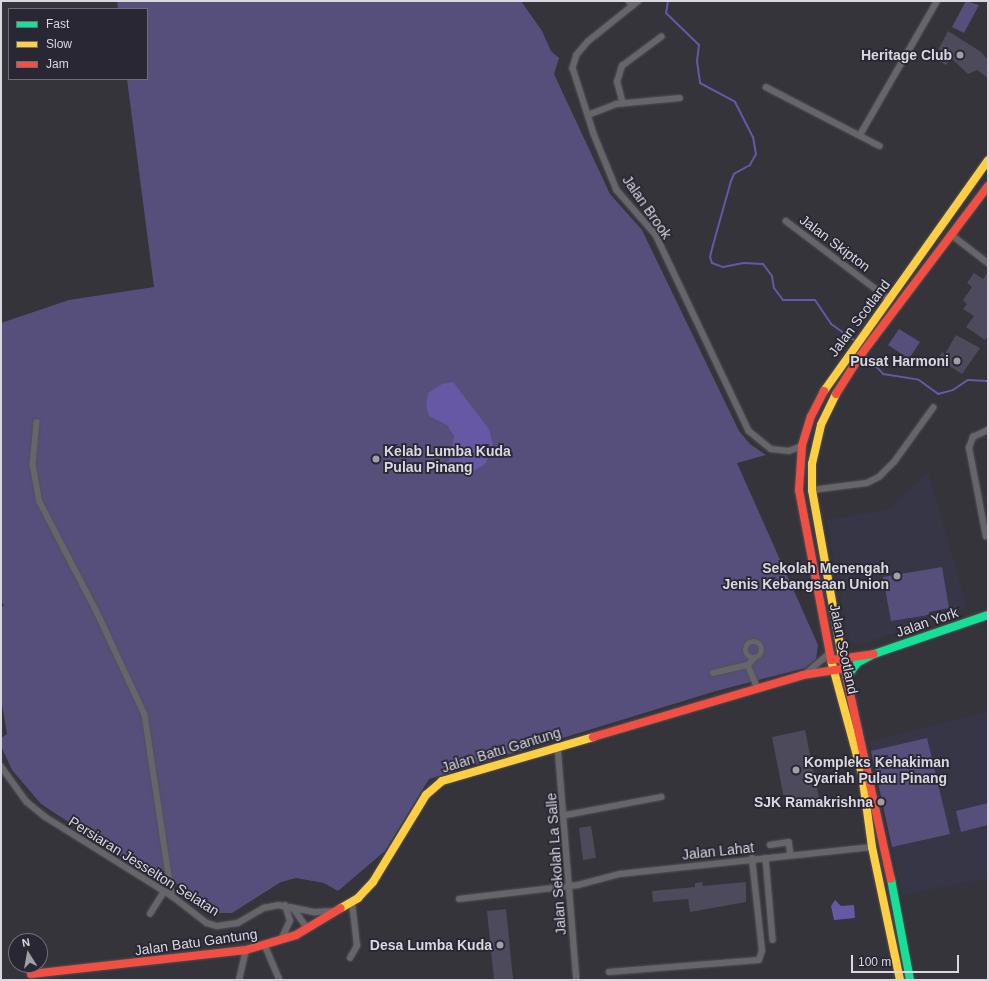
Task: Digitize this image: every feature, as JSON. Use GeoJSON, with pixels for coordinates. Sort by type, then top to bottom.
{"type":"FeatureCollection","features":[{"type":"Feature","properties":{"kind":"main road","name":"Jalan Scotland"},"geometry":{"type":"LineString","coordinates":[[900,980],[872,847],[862,774],[834,671],[799,490],[802,446],[811,416],[824,388],[988,160]]}},
{"type":"Feature","properties":{"kind":"main road","name":"Jalan Scotland"},"geometry":{"type":"LineString","coordinates":[[910,980],[874,793],[842,657],[812,490],[812,464],[821,425],[835,395],[860,356],[953,236],[988,186]]}},
{"type":"Feature","properties":{"kind":"main road","name":"Jalan York"},"geometry":{"type":"LineString","coordinates":[[847,677],[857,663],[874,654],[988,615]]}},
{"type":"Feature","properties":{"kind":"main road","name":"Jalan York"},"geometry":{"type":"LineString","coordinates":[[831,656],[842,657],[874,654]]}},
{"type":"Feature","properties":{"kind":"main road","name":"Jalan Batu Gantung"},"geometry":{"type":"LineString","coordinates":[[32,974],[246,950],[281,940],[308,929],[352,904],[373,882],[426,795],[442,781],[804,675],[845,668]]}},
{"type":"Feature","properties":{"kind":"street","name":"Jalan Brook"},"geometry":{"type":"LineString","coordinates":[[639,1],[631,3],[588,42],[577,55],[573,68],[588,116],[617,190],[656,236],[749,431],[771,449],[789,451],[802,446]]}},
{"type":"Feature","properties":{"kind":"street"},"geometry":{"type":"LineString","coordinates":[[860,135],[937,1]]}},
{"type":"Feature","properties":{"kind":"street"},"geometry":{"type":"LineString","coordinates":[[623,104],[617,82],[622,66],[661,37]]}},
{"type":"Feature","properties":{"kind":"street"},"geometry":{"type":"LineString","coordinates":[[766,87],[880,146]]}},
{"type":"Feature","properties":{"kind":"street"},"geometry":{"type":"LineString","coordinates":[[588,116],[623,104],[680,98]]}},
{"type":"Feature","properties":{"kind":"street","name":"Jalan Skipton"},"geometry":{"type":"LineString","coordinates":[[786,221],[889,299]]}},
{"type":"Feature","properties":{"kind":"street"},"geometry":{"type":"LineString","coordinates":[[953,236],[988,263]]}},
{"type":"Feature","properties":{"kind":"street"},"geometry":{"type":"LineString","coordinates":[[812,490],[867,483],[879,477],[894,462],[933,408]]}},
{"type":"Feature","properties":{"kind":"street"},"geometry":{"type":"LineString","coordinates":[[37,422],[32,464],[40,502],[98,614],[145,715],[172,896]]}},
{"type":"Feature","properties":{"kind":"street"},"geometry":{"type":"LineString","coordinates":[[986,537],[969,448],[973,437],[988,430]]}},
{"type":"Feature","properties":{"kind":"street","name":"Jalan Batu Gantung"},"geometry":{"type":"LineString","coordinates":[[804,675],[831,656]]}},
{"type":"Feature","properties":{"kind":"street"},"geometry":{"type":"LineString","coordinates":[[713,673],[748,665],[754,658]]}},
{"type":"Feature","properties":{"kind":"street"},"geometry":{"type":"LineString","coordinates":[[748,665],[758,688]]}},
{"type":"Feature","properties":{"kind":"street","name":"Jalan Sekolah La Salle"},"geometry":{"type":"LineString","coordinates":[[558,746],[566,815],[568,886],[577,980]]}},
{"type":"Feature","properties":{"kind":"street","name":"Persiaran Jesselton Selatan"},"geometry":{"type":"LineString","coordinates":[[1,766],[26,802],[44,816],[172,896],[207,923],[217,926],[238,923],[264,908],[288,906],[314,912],[340,911]]}},
{"type":"Feature","properties":{"kind":"street"},"geometry":{"type":"LineString","coordinates":[[566,815],[661,797]]}},
{"type":"Feature","properties":{"kind":"street"},"geometry":{"type":"LineString","coordinates":[[770,845],[789,842],[791,855]]}},
{"type":"Feature","properties":{"kind":"street","name":"Jalan Lahat"},"geometry":{"type":"LineString","coordinates":[[459,899],[568,886],[620,874],[872,847]]}},
{"type":"Feature","properties":{"kind":"street"},"geometry":{"type":"LineString","coordinates":[[766,858],[773,940]]}},
{"type":"Feature","properties":{"kind":"street"},"geometry":{"type":"LineString","coordinates":[[608,972],[759,960],[762,951],[752,860]]}},
{"type":"Feature","properties":{"kind":"street"},"geometry":{"type":"LineString","coordinates":[[150,914],[164,892]]}},
{"type":"Feature","properties":{"kind":"street"},"geometry":{"type":"LineString","coordinates":[[350,958],[357,946],[352,904]]}},
{"type":"Feature","properties":{"kind":"street"},"geometry":{"type":"LineString","coordinates":[[288,906],[308,929]]}},
{"type":"Feature","properties":{"kind":"street"},"geometry":{"type":"LineString","coordinates":[[281,940],[290,922],[288,906]]}},
{"type":"Feature","properties":{"kind":"street"},"geometry":{"type":"LineString","coordinates":[[265,945],[280,980]]}},
{"type":"Feature","properties":{"kind":"street"},"geometry":{"type":"LineString","coordinates":[[239,980],[246,950]]}},
{"type":"Feature","properties":{"kind":"shaded area","name":"Kelab Lumba Kuda Pulau Pinang"},"geometry":{"type":"Polygon","coordinates":[[[117,1],[521,1],[542,31],[551,51],[559,58],[554,74],[610,194],[642,230],[739,431],[750,444],[766,455],[737,463],[818,645],[816,659],[805,668],[716,691],[429,779],[385,851],[338,891],[324,883],[296,878],[281,882],[232,913],[219,913],[201,906],[181,885],[151,876],[41,804],[12,770],[1,746],[1,738],[7,734],[1,698],[1,607],[4,606],[1,600],[1,323],[69,300],[154,287],[127,80],[148,80],[148,8],[118,8],[117,1]]]}},
{"type":"Feature","properties":{"kind":"shaded area"},"geometry":{"type":"Polygon","coordinates":[[[966,1],[979,5],[964,33],[952,27],[966,1]]]}},
{"type":"Feature","properties":{"kind":"shaded area"},"geometry":{"type":"Polygon","coordinates":[[[899,329],[920,342],[909,359],[888,345],[899,329]]]}},
{"type":"Feature","properties":{"kind":"shaded area"},"geometry":{"type":"Polygon","coordinates":[[[453,382],[489,429],[493,445],[486,463],[471,473],[458,473],[448,467],[454,436],[447,425],[429,416],[426,405],[428,393],[442,384],[453,382]]]}},
{"type":"Feature","properties":{"kind":"shaded area","name":"Sekolah Menengah Jenis Kebangsaan Union"},"geometry":{"type":"Polygon","coordinates":[[[928,472],[967,607],[862,644],[853,644],[849,638],[826,520],[889,509],[928,472]]]}},
{"type":"Feature","properties":{"kind":"shaded area"},"geometry":{"type":"Polygon","coordinates":[[[942,567],[949,608],[929,612],[929,615],[891,621],[883,577],[942,567]]]}},
{"type":"Feature","properties":{"kind":"shaded area"},"geometry":{"type":"Polygon","coordinates":[[[988,712],[988,878],[902,895],[869,741],[988,712]]]}},
{"type":"Feature","properties":{"kind":"shaded area"},"geometry":{"type":"Polygon","coordinates":[[[927,738],[950,834],[892,847],[871,751],[927,738]]]}},
{"type":"Feature","properties":{"kind":"shaded area"},"geometry":{"type":"Polygon","coordinates":[[[988,803],[988,825],[961,832],[956,811],[988,803]]]}},
{"type":"Feature","properties":{"kind":"shaded area"},"geometry":{"type":"Polygon","coordinates":[[[835,900],[841,906],[854,905],[855,918],[834,920],[831,906],[835,900]]]}},
{"type":"Feature","properties":{"kind":"building","name":"Heritage Club"},"geometry":{"type":"Polygon","coordinates":[[[948,31],[981,52],[988,60],[988,78],[977,70],[968,74],[951,58],[946,65],[934,58],[948,31]]]}},
{"type":"Feature","properties":{"kind":"building"},"geometry":{"type":"Polygon","coordinates":[[[988,272],[988,336],[985,340],[966,327],[974,316],[963,309],[967,304],[963,300],[972,287],[967,283],[974,273],[983,279],[988,272]]]}},
{"type":"Feature","properties":{"kind":"building"},"geometry":{"type":"Polygon","coordinates":[[[956,335],[980,348],[962,374],[938,359],[942,352],[945,354],[956,335]]]}},
{"type":"Feature","properties":{"kind":"building","name":"Kompleks Kehakiman Syariah Pulau Pinang"},"geometry":{"type":"Polygon","coordinates":[[[805,730],[820,803],[786,809],[772,737],[805,730]]]}},
{"type":"Feature","properties":{"kind":"building"},"geometry":{"type":"Polygon","coordinates":[[[591,826],[596,858],[583,860],[579,828],[591,826]]]}},
{"type":"Feature","properties":{"kind":"building"},"geometry":{"type":"Polygon","coordinates":[[[702,882],[703,886],[746,882],[746,902],[690,912],[688,899],[653,902],[652,891],[695,887],[695,883],[702,882]]]}},
{"type":"Feature","properties":{"kind":"building","name":"Desa Lumba Kuda"},"geometry":{"type":"Polygon","coordinates":[[[506,909],[513,979],[494,980],[487,911],[506,909]]]}},
{"type":"Feature","properties":{"kind":"waterway"},"geometry":{"type":"LineString","coordinates":[[668,1],[666,13],[699,45],[697,61],[700,83],[735,102],[753,137],[756,154],[750,165],[734,174],[731,181],[710,257],[712,263],[723,267],[744,263],[763,264],[772,276],[774,288],[783,300],[815,300],[831,324],[855,341]]}},
{"type":"Feature","properties":{"kind":"waterway"},"geometry":{"type":"LineString","coordinates":[[864,354],[883,374],[919,380],[938,394],[953,390],[968,380],[988,381]]}},
{"type":"Feature","properties":{"kind":"traffic: fast"},"geometry":{"type":"LineString","coordinates":[[847,677],[857,663],[874,654],[988,615]]}},
{"type":"Feature","properties":{"kind":"traffic: fast"},"geometry":{"type":"LineString","coordinates":[[891,879],[910,980]]}},
{"type":"Feature","properties":{"kind":"traffic: slow"},"geometry":{"type":"LineString","coordinates":[[824,391],[988,160]]}},
{"type":"Feature","properties":{"kind":"traffic: slow"},"geometry":{"type":"LineString","coordinates":[[836,394],[821,425],[812,464],[812,490],[842,657]]}},
{"type":"Feature","properties":{"kind":"traffic: slow"},"geometry":{"type":"LineString","coordinates":[[831,660],[862,774],[872,847],[900,980]]}},
{"type":"Feature","properties":{"kind":"traffic: slow"},"geometry":{"type":"LineString","coordinates":[[341,908],[358,898],[373,882],[426,795],[442,781],[593,737]]}},
{"type":"Feature","properties":{"kind":"traffic: jam"},"geometry":{"type":"LineString","coordinates":[[836,394],[860,356],[988,186]]}},
{"type":"Feature","properties":{"kind":"traffic: jam"},"geometry":{"type":"LineString","coordinates":[[824,391],[811,416],[802,446],[799,490],[831,660]]}},
{"type":"Feature","properties":{"kind":"traffic: jam"},"geometry":{"type":"LineString","coordinates":[[831,660],[874,654]]}},
{"type":"Feature","properties":{"kind":"traffic: jam"},"geometry":{"type":"LineString","coordinates":[[842,657],[891,879]]}},
{"type":"Feature","properties":{"kind":"traffic: jam"},"geometry":{"type":"LineString","coordinates":[[593,737],[803,675],[840,669]]}},
{"type":"Feature","properties":{"kind":"traffic: jam"},"geometry":{"type":"LineString","coordinates":[[31,974],[246,950],[296,935],[341,908]]}},
{"type":"Feature","properties":{"kind":"place","name":"Heritage Club"},"geometry":{"type":"Point","coordinates":[960,55]}},
{"type":"Feature","properties":{"kind":"place","name":"Pusat Harmoni"},"geometry":{"type":"Point","coordinates":[957,361]}},
{"type":"Feature","properties":{"kind":"place","name":"Kelab Lumba Kuda Pulau Pinang"},"geometry":{"type":"Point","coordinates":[376,459]}},
{"type":"Feature","properties":{"kind":"place","name":"Sekolah Menengah Jenis Kebangsaan Union"},"geometry":{"type":"Point","coordinates":[897,576]}},
{"type":"Feature","properties":{"kind":"place","name":"Kompleks Kehakiman Syariah Pulau Pinang"},"geometry":{"type":"Point","coordinates":[796,770]}},
{"type":"Feature","properties":{"kind":"place","name":"SJK Ramakrishna"},"geometry":{"type":"Point","coordinates":[881,802]}},
{"type":"Feature","properties":{"kind":"place","name":"Desa Lumba Kuda"},"geometry":{"type":"Point","coordinates":[500,945]}}]}
